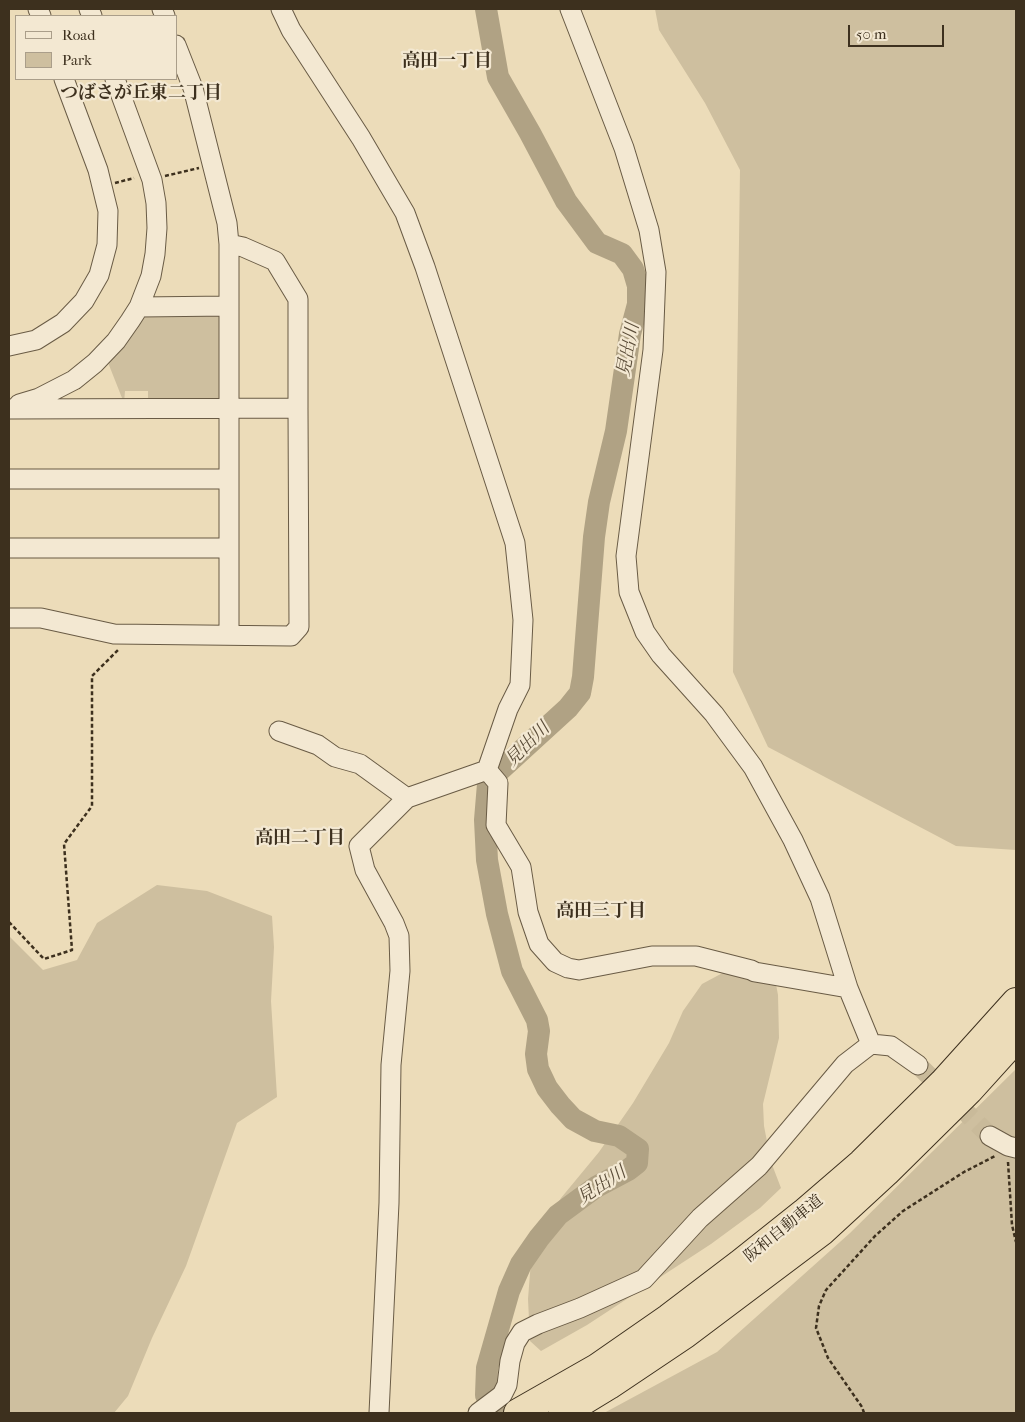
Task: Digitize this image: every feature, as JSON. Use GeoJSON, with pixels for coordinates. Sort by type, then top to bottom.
{"type":"FeatureCollection","features":[{"type":"Feature","properties":{"kind":"highway","name":"阪和自動車道"},"geometry":{"type":"LineString","coordinates":[[563,1413],[603,1376],[693,1300],[812,1207],[862,1163],[943,1083],[1016,1002]]}},
{"type":"Feature","properties":{"kind":"highway","name":"阪和自動車道"},"geometry":{"type":"LineString","coordinates":[[518,1413],[603,1376],[685,1334],[822,1231],[970,1090],[1016,1038]]}},
{"type":"Feature","properties":{"kind":"street"},"geometry":{"type":"LineString","coordinates":[[281,9],[291,30],[362,138],[404,213],[428,276],[515,543],[523,620],[520,685],[508,709],[492,776],[496,825],[521,867],[528,912],[539,944],[555,962],[568,968],[579,970],[652,956],[696,956],[755,972],[848,988]]}},
{"type":"Feature","properties":{"kind":"street"},"geometry":{"type":"LineString","coordinates":[[570,9],[624,148],[649,230],[656,272],[653,350],[626,556],[629,592],[646,632],[661,655],[719,721],[753,767],[793,840],[820,898],[848,988],[871,1044]]}},
{"type":"Feature","properties":{"kind":"street"},"geometry":{"type":"LineString","coordinates":[[178,50],[193,88],[227,223],[229,244],[229,635]]}},
{"type":"Feature","properties":{"kind":"street"},"geometry":{"type":"LineString","coordinates":[[9,346],[36,340],[63,323],[84,301],[99,275],[107,245],[108,211],[98,170],[64,80]]}},
{"type":"Feature","properties":{"kind":"street"},"geometry":{"type":"LineString","coordinates":[[9,408],[39,398],[74,380],[95,363],[116,341],[139,307],[151,276],[157,228],[156,203],[151,177],[115,80]]}},
{"type":"Feature","properties":{"kind":"street"},"geometry":{"type":"LineString","coordinates":[[9,618],[41,618],[114,634],[134,635],[291,636],[299,627],[298,299],[275,261],[243,247],[229,244]]}},
{"type":"Feature","properties":{"kind":"street"},"geometry":{"type":"LineString","coordinates":[[139,307],[229,306]]}},
{"type":"Feature","properties":{"kind":"street"},"geometry":{"type":"LineString","coordinates":[[9,408],[298,408]]}},
{"type":"Feature","properties":{"kind":"street"},"geometry":{"type":"LineString","coordinates":[[9,479],[229,479]]}},
{"type":"Feature","properties":{"kind":"street"},"geometry":{"type":"LineString","coordinates":[[9,548],[229,548]]}},
{"type":"Feature","properties":{"kind":"street"},"geometry":{"type":"LineString","coordinates":[[279,731],[318,745],[335,757],[360,764],[407,798]]}},
{"type":"Feature","properties":{"kind":"street"},"geometry":{"type":"LineString","coordinates":[[379,1413],[389,1203],[392,1065],[400,971],[399,936],[394,923],[365,870],[359,846],[407,798],[492,776]]}},
{"type":"Feature","properties":{"kind":"street"},"geometry":{"type":"LineString","coordinates":[[478,1413],[502,1395],[507,1385],[510,1361],[515,1343],[522,1332],[580,1308],[644,1278],[700,1218],[759,1166],[845,1064],[871,1044],[891,1046],[918,1064]]}},
{"type":"Feature","properties":{"kind":"street"},"geometry":{"type":"LineString","coordinates":[[990,1136],[1009,1149]]}},
{"type":"Feature","properties":{"kind":"path"},"geometry":{"type":"LineString","coordinates":[[102,186],[212,165]]}},
{"type":"Feature","properties":{"kind":"path"},"geometry":{"type":"LineString","coordinates":[[9,922],[44,959],[72,950],[64,844],[92,806],[92,676],[134,635]]}},
{"type":"Feature","properties":{"kind":"path"},"geometry":{"type":"LineString","coordinates":[[1009,1149],[1007,1160],[1012,1225],[1016,1242]]}},
{"type":"Feature","properties":{"kind":"path"},"geometry":{"type":"LineString","coordinates":[[864,1413],[862,1407],[828,1358],[816,1328],[819,1306],[826,1290],[875,1236],[903,1211],[964,1172],[1009,1149]]}},
{"type":"Feature","properties":{"kind":"green space"},"geometry":{"type":"Polygon","coordinates":[[[655,9],[1016,9],[1016,850],[956,846],[768,747],[733,672],[740,170],[705,103],[659,30],[655,9]]]}},
{"type":"Feature","properties":{"kind":"green space"},"geometry":{"type":"Polygon","coordinates":[[[147,313],[217,313],[222,317],[222,397],[215,402],[148,402],[148,391],[125,391],[124,403],[107,360],[147,313]]]}},
{"type":"Feature","properties":{"kind":"green space"},"geometry":{"type":"Polygon","coordinates":[[[157,885],[207,891],[272,916],[274,947],[271,1001],[277,1097],[237,1123],[186,1266],[152,1338],[128,1396],[114,1413],[9,1413],[9,936],[43,970],[77,960],[97,923],[157,885]]]}},
{"type":"Feature","properties":{"kind":"green space"},"geometry":{"type":"Polygon","coordinates":[[[730,969],[775,979],[778,995],[779,1038],[763,1104],[764,1126],[771,1162],[781,1188],[760,1208],[711,1244],[587,1325],[541,1351],[530,1341],[528,1299],[532,1248],[561,1198],[599,1152],[633,1103],[669,1043],[683,1011],[702,984],[730,969]]]}},
{"type":"Feature","properties":{"kind":"green space"},"geometry":{"type":"Polygon","coordinates":[[[1016,1069],[1016,1413],[604,1413],[717,1352],[850,1233],[1016,1069]]]}},
{"type":"Feature","properties":{"kind":"waterway","name":"見出川"},"geometry":{"type":"LineString","coordinates":[[486,9],[498,77],[566,201],[597,243],[622,254],[633,269],[638,286],[638,304],[630,334],[616,431],[599,502],[594,537],[583,677],[580,693],[568,708],[498,772],[488,784],[485,820],[487,860],[497,914],[512,971],[537,1020],[539,1031],[536,1054],[538,1069],[547,1088],[573,1119],[595,1131],[619,1136],[638,1149],[637,1163],[596,1187],[558,1215],[521,1264],[509,1291],[487,1368],[486,1395],[495,1413]]}},
{"type":"Feature","properties":{"kind":"tunnel"},"geometry":{"type":"LineString","coordinates":[[918,1065],[990,1136]]}},
{"type":"Feature","properties":{"kind":"district","name":"高田一丁目"},"geometry":{"type":"Point","coordinates":[447,62]}},
{"type":"Feature","properties":{"kind":"district","name":"つばさが丘東二丁目"},"geometry":{"type":"Point","coordinates":[141,94]}},
{"type":"Feature","properties":{"kind":"district","name":"高田二丁目"},"geometry":{"type":"Point","coordinates":[300,839]}},
{"type":"Feature","properties":{"kind":"district","name":"高田三丁目"},"geometry":{"type":"Point","coordinates":[601,912]}}]}
